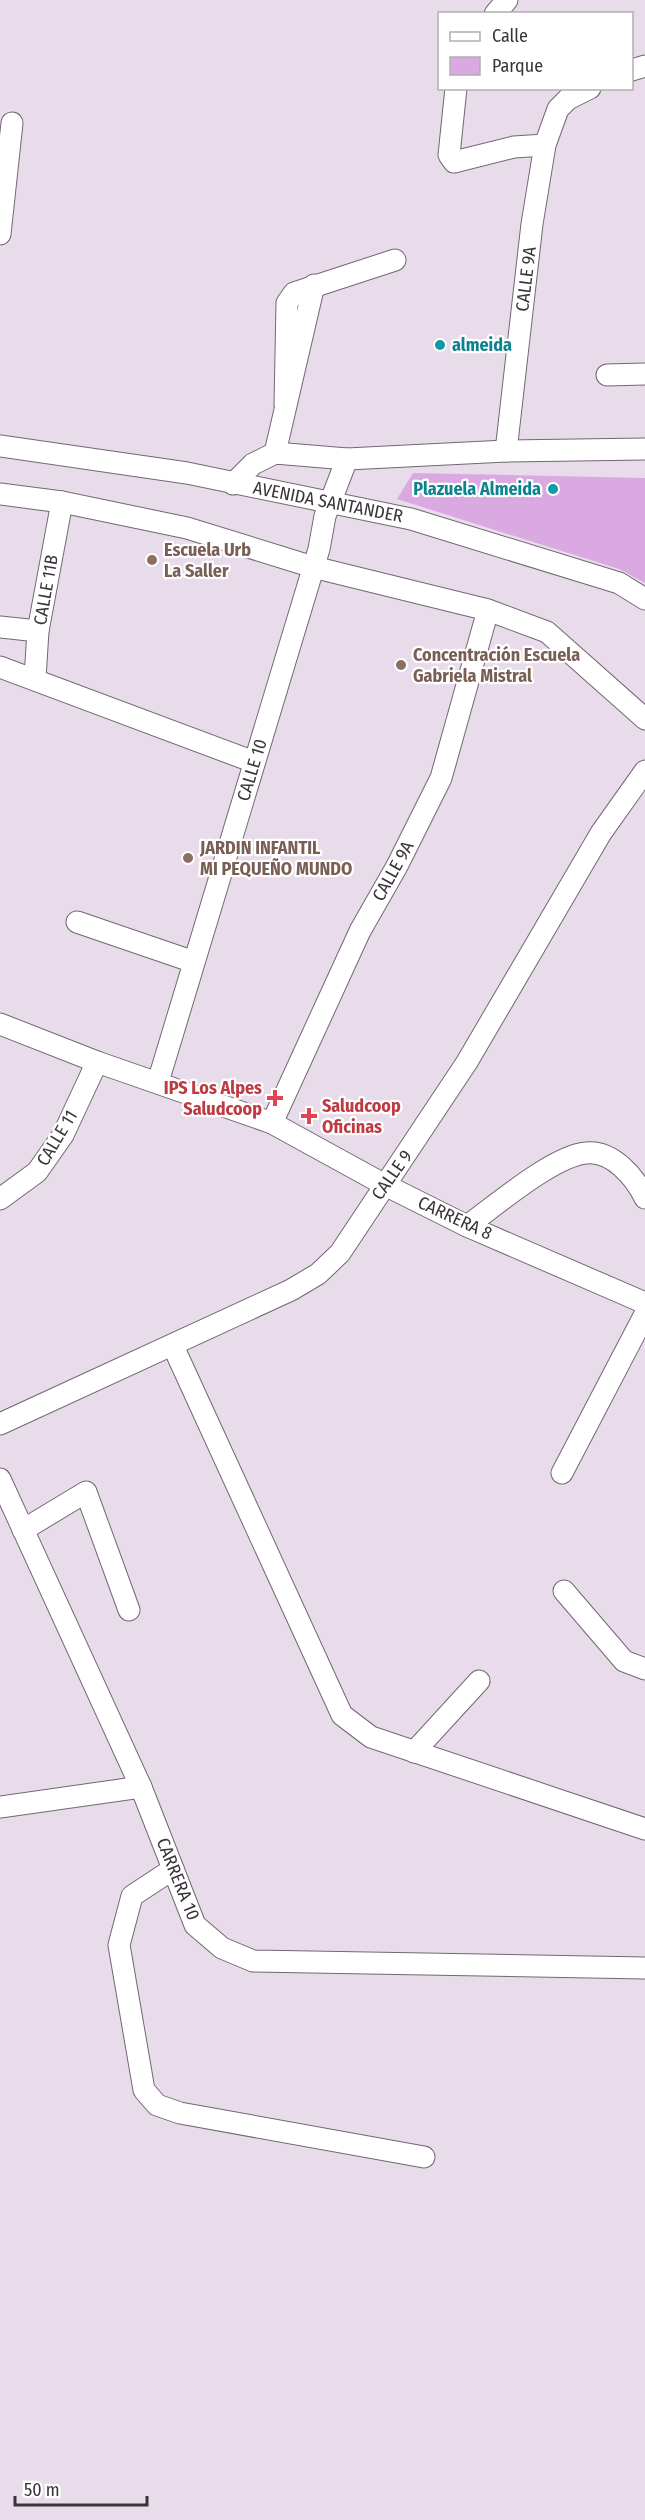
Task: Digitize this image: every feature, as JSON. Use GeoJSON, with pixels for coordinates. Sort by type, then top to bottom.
{"type":"FeatureCollection","features":[{"type":"Feature","properties":{"kind":"street"},"geometry":{"type":"LineString","coordinates":[[497,12],[507,0]]}},
{"type":"Feature","properties":{"kind":"street"},"geometry":{"type":"LineString","coordinates":[[456,90],[449,155],[454,162],[513,147],[545,145]]}},
{"type":"Feature","properties":{"kind":"street","name":"CALLE 9A"},"geometry":{"type":"LineString","coordinates":[[506,451],[532,224],[545,145],[558,109],[568,99],[586,90]]}},
{"type":"Feature","properties":{"kind":"street"},"geometry":{"type":"LineString","coordinates":[[0,234],[12,123]]}},
{"type":"Feature","properties":{"kind":"street"},"geometry":{"type":"LineString","coordinates":[[275,453],[285,405],[287,303],[294,293],[314,285],[395,260]]}},
{"type":"Feature","properties":{"kind":"street"},"geometry":{"type":"LineString","coordinates":[[607,375],[645,374]]}},
{"type":"Feature","properties":{"kind":"street","name":"AVENIDA SANTANDER"},"geometry":{"type":"LineString","coordinates":[[0,446],[78,455],[187,473],[328,509],[411,519],[619,583],[645,599]]}},
{"type":"Feature","properties":{"kind":"street"},"geometry":{"type":"LineString","coordinates":[[233,484],[252,464],[275,453],[347,459],[506,451],[645,449]]}},
{"type":"Feature","properties":{"kind":"street","name":"CALLE 10"},"geometry":{"type":"LineString","coordinates":[[158,1082],[316,558],[328,509],[347,459]]}},
{"type":"Feature","properties":{"kind":"street"},"geometry":{"type":"LineString","coordinates":[[0,494],[62,502],[316,558],[488,610],[547,632],[645,719]]}},
{"type":"Feature","properties":{"kind":"street","name":"CALLE 11B"},"geometry":{"type":"LineString","coordinates":[[35,678],[38,632],[62,502]]}},
{"type":"Feature","properties":{"kind":"street","name":"CALLE 9A"},"geometry":{"type":"LineString","coordinates":[[272,1123],[360,931],[397,866],[441,778],[488,610]]}},
{"type":"Feature","properties":{"kind":"street"},"geometry":{"type":"LineString","coordinates":[[0,627],[38,632]]}},
{"type":"Feature","properties":{"kind":"street"},"geometry":{"type":"LineString","coordinates":[[0,667],[35,678],[254,762]]}},
{"type":"Feature","properties":{"kind":"street","name":"CALLE 9"},"geometry":{"type":"LineString","coordinates":[[0,1424],[291,1290],[318,1274],[339,1253],[467,1062],[601,833],[645,771]]}},
{"type":"Feature","properties":{"kind":"street"},"geometry":{"type":"LineString","coordinates":[[77,922],[194,962]]}},
{"type":"Feature","properties":{"kind":"street","name":"CARRERA 8"},"geometry":{"type":"LineString","coordinates":[[0,1024],[97,1062],[272,1123],[385,1185],[468,1226],[645,1303]]}},
{"type":"Feature","properties":{"kind":"street","name":"CALLE 11"},"geometry":{"type":"LineString","coordinates":[[0,1199],[36,1172],[63,1135],[97,1062]]}},
{"type":"Feature","properties":{"kind":"street"},"geometry":{"type":"LineString","coordinates":[[468,1226],[559,1161],[586,1153],[610,1158],[636,1180],[645,1198]]}},
{"type":"Feature","properties":{"kind":"street"},"geometry":{"type":"LineString","coordinates":[[561,1473],[645,1314]]}},
{"type":"Feature","properties":{"kind":"street"},"geometry":{"type":"LineString","coordinates":[[173,1346],[342,1715],[370,1737],[645,1829]]}},
{"type":"Feature","properties":{"kind":"street","name":"CARRERA 10"},"geometry":{"type":"LineString","coordinates":[[0,1479],[141,1787],[195,1925],[222,1948],[253,1961],[645,1968]]}},
{"type":"Feature","properties":{"kind":"street"},"geometry":{"type":"LineString","coordinates":[[23,1530],[86,1492],[129,1610]]}},
{"type":"Feature","properties":{"kind":"street"},"geometry":{"type":"LineString","coordinates":[[564,1591],[624,1661],[645,1669]]}},
{"type":"Feature","properties":{"kind":"street"},"geometry":{"type":"LineString","coordinates":[[414,1752],[479,1681]]}},
{"type":"Feature","properties":{"kind":"street"},"geometry":{"type":"LineString","coordinates":[[0,1807],[141,1787]]}},
{"type":"Feature","properties":{"kind":"street"},"geometry":{"type":"LineString","coordinates":[[173,1869],[132,1896],[119,1946],[144,2090],[157,2105],[180,2113],[424,2157]]}},
{"type":"Feature","properties":{"kind":"green space"},"geometry":{"type":"Polygon","coordinates":[[[413,473],[645,478],[645,583],[619,569],[397,499],[413,473]]]}},
{"type":"Feature","properties":{"kind":"place","name":"almeida"},"geometry":{"type":"Point","coordinates":[440,345]}},
{"type":"Feature","properties":{"kind":"place","name":"Plazuela Almeida"},"geometry":{"type":"Point","coordinates":[553,489]}},
{"type":"Feature","properties":{"kind":"place","name":"Escuela Urb La Saller"},"geometry":{"type":"Point","coordinates":[152,560]}},
{"type":"Feature","properties":{"kind":"place","name":"Concentración Escuela Gabriela Mistral"},"geometry":{"type":"Point","coordinates":[401,665]}},
{"type":"Feature","properties":{"kind":"place","name":"JARDIN INFANTIL MI PEQUEÑO MUNDO"},"geometry":{"type":"Point","coordinates":[188,858]}},
{"type":"Feature","properties":{"kind":"place","name":"IPS Los Alpes Saludcoop"},"geometry":{"type":"Point","coordinates":[275,1098]}},
{"type":"Feature","properties":{"kind":"place","name":"Saludcoop Oficinas"},"geometry":{"type":"Point","coordinates":[309,1116]}}]}
